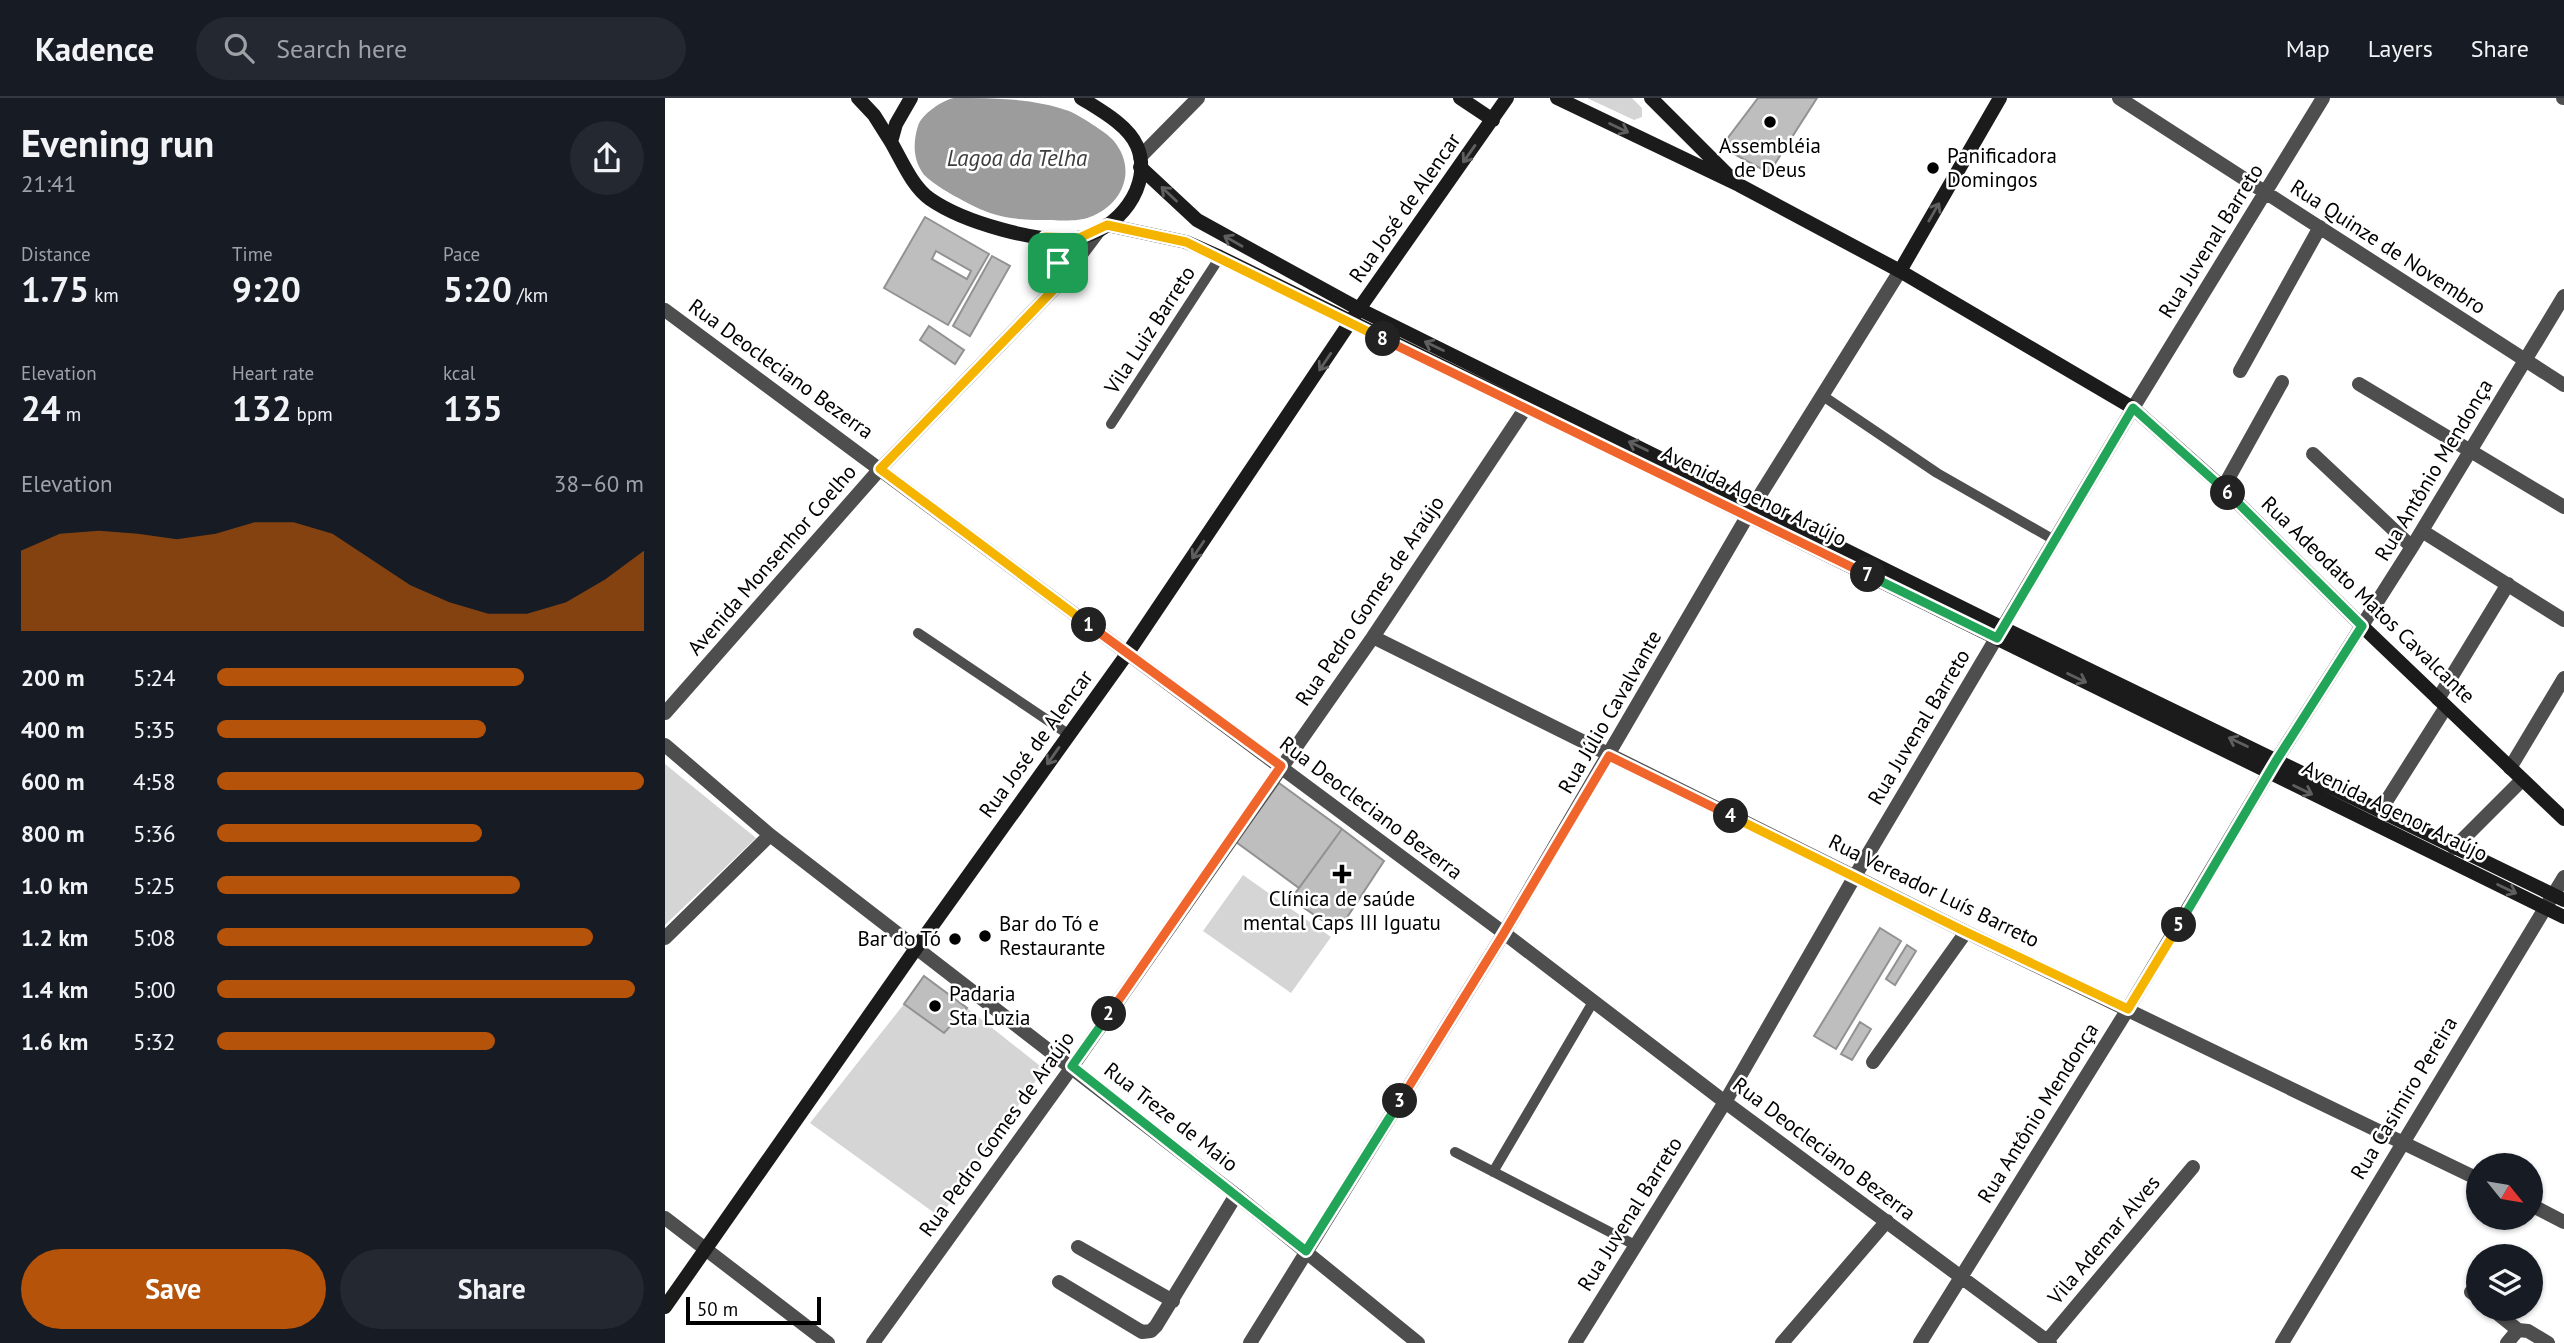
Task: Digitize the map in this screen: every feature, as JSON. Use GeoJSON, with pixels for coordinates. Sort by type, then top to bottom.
{"type":"FeatureCollection","features":[{"type":"Feature","properties":{"kind":"main road","name":"Avenida Agenor Araújo"},"geometry":{"type":"LineString","coordinates":[[858,98],[874,115],[907,172],[930,199],[982,223],[1013,233],[1045,237],[1079,238],[1104,227],[1186,242],[1351,323],[1530,401]]}},
{"type":"Feature","properties":{"kind":"main road"},"geometry":{"type":"LineString","coordinates":[[891,142],[896,124],[911,98]]}},
{"type":"Feature","properties":{"kind":"main road","name":"Avenida Agenor Araújo"},"geometry":{"type":"LineString","coordinates":[[1081,98],[1123,129],[1137,145],[1140,162],[1197,220],[1530,401],[2273,767],[2564,917]]}},
{"type":"Feature","properties":{"kind":"main road"},"geometry":{"type":"LineString","coordinates":[[1459,98],[1493,120]]}},
{"type":"Feature","properties":{"kind":"main road","name":"Rua José de Alencar"},"geometry":{"type":"LineString","coordinates":[[665,1307],[917,947],[1127,654],[1359,309],[1507,98]]}},
{"type":"Feature","properties":{"kind":"main road","name":"Rua Adeodato Matos Cavalcante"},"geometry":{"type":"LineString","coordinates":[[1557,98],[1739,185],[1900,271],[2133,408],[2223,488],[2362,626],[2564,819]]}},
{"type":"Feature","properties":{"kind":"main road","name":"Rua Adeodato Matos Cavalcante"},"geometry":{"type":"LineString","coordinates":[[1651,98],[1739,185]]}},
{"type":"Feature","properties":{"kind":"main road","name":"Rua Júlio Cavalvante"},"geometry":{"type":"LineString","coordinates":[[1900,271],[2000,98]]}},
{"type":"Feature","properties":{"kind":"main road"},"geometry":{"type":"LineString","coordinates":[[1104,227],[1120,215],[1131,201],[1138,188],[1140,162]]}},
{"type":"Feature","properties":{"kind":"main road","name":"Avenida Agenor Araújo"},"geometry":{"type":"LineString","coordinates":[[2273,767],[2380,811],[2559,897]]}},
{"type":"Feature","properties":{"kind":"street"},"geometry":{"type":"LineString","coordinates":[[1140,162],[1198,98]]}},
{"type":"Feature","properties":{"kind":"street","name":"Rua Quinze de Novembro"},"geometry":{"type":"LineString","coordinates":[[2119,98],[2564,385]]}},
{"type":"Feature","properties":{"kind":"street","name":"Rua Juvenal Barreto"},"geometry":{"type":"LineString","coordinates":[[1575,1343],[1725,1102],[1855,876],[2133,408],[2323,98]]}},
{"type":"Feature","properties":{"kind":"street","name":"Avenida Monsenhor Coelho"},"geometry":{"type":"LineString","coordinates":[[665,713],[880,469],[1058,285],[1104,227]]}},
{"type":"Feature","properties":{"kind":"street"},"geometry":{"type":"LineString","coordinates":[[2240,371],[2320,227]]}},
{"type":"Feature","properties":{"kind":"street"},"geometry":{"type":"LineString","coordinates":[[1045,237],[1058,263],[1058,285]]}},
{"type":"Feature","properties":{"kind":"street","name":"Rua Júlio Cavalvante"},"geometry":{"type":"LineString","coordinates":[[1250,1343],[1504,933],[1752,510],[1900,271]]}},
{"type":"Feature","properties":{"kind":"street","name":"Rua Antônio Mendonça"},"geometry":{"type":"LineString","coordinates":[[1920,1343],[2128,1009],[2273,767],[2422,531],[2564,296]]}},
{"type":"Feature","properties":{"kind":"street","name":"Rua Deocleciano Bezerra"},"geometry":{"type":"LineString","coordinates":[[665,310],[1281,766],[2048,1342]]}},
{"type":"Feature","properties":{"kind":"street"},"geometry":{"type":"LineString","coordinates":[[2223,488],[2283,382]]}},
{"type":"Feature","properties":{"kind":"street"},"geometry":{"type":"LineString","coordinates":[[2359,384],[2564,507]]}},
{"type":"Feature","properties":{"kind":"street","name":"Rua Pedro Gomes de Araújo"},"geometry":{"type":"LineString","coordinates":[[873,1343],[1373,638],[1530,401]]}},
{"type":"Feature","properties":{"kind":"street"},"geometry":{"type":"LineString","coordinates":[[2313,454],[2412,547]]}},
{"type":"Feature","properties":{"kind":"street"},"geometry":{"type":"LineString","coordinates":[[2422,531],[2564,620]]}},
{"type":"Feature","properties":{"kind":"street"},"geometry":{"type":"LineString","coordinates":[[2380,811],[2508,584]]}},
{"type":"Feature","properties":{"kind":"street","name":"Rua Vereador Luís Barreto"},"geometry":{"type":"LineString","coordinates":[[1373,638],[1966,932],[2466,1174]]}},
{"type":"Feature","properties":{"kind":"street"},"geometry":{"type":"LineString","coordinates":[[2510,768],[2564,678]]}},
{"type":"Feature","properties":{"kind":"street","name":"Rua Treze de Maio"},"geometry":{"type":"LineString","coordinates":[[665,745],[770,835],[1072,1066],[1418,1343]]}},
{"type":"Feature","properties":{"kind":"street"},"geometry":{"type":"LineString","coordinates":[[2454,848],[2522,780]]}},
{"type":"Feature","properties":{"kind":"street"},"geometry":{"type":"LineString","coordinates":[[665,938],[770,835]]}},
{"type":"Feature","properties":{"kind":"street","name":"Rua Casimiro Pereira"},"geometry":{"type":"LineString","coordinates":[[2281,1343],[2545,908],[2559,897],[2564,877]]}},
{"type":"Feature","properties":{"kind":"street"},"geometry":{"type":"LineString","coordinates":[[1873,1062],[1966,932]]}},
{"type":"Feature","properties":{"kind":"street","name":"Vila Ademar Alves"},"geometry":{"type":"LineString","coordinates":[[2048,1342],[2193,1167]]}},
{"type":"Feature","properties":{"kind":"street"},"geometry":{"type":"LineString","coordinates":[[1059,1282],[1142,1332],[1151,1331],[1173,1301],[1236,1195]]}},
{"type":"Feature","properties":{"kind":"street"},"geometry":{"type":"LineString","coordinates":[[2543,1211],[2564,1222]]}},
{"type":"Feature","properties":{"kind":"street"},"geometry":{"type":"LineString","coordinates":[[665,1219],[828,1343]]}},
{"type":"Feature","properties":{"kind":"street"},"geometry":{"type":"LineString","coordinates":[[1782,1343],[1887,1221]]}},
{"type":"Feature","properties":{"kind":"street"},"geometry":{"type":"LineString","coordinates":[[1078,1247],[1173,1301]]}},
{"type":"Feature","properties":{"kind":"street"},"geometry":{"type":"LineString","coordinates":[[2507,1321],[2518,1330],[2528,1331],[2549,1343]]}},
{"type":"Feature","properties":{"kind":"street"},"geometry":{"type":"LineString","coordinates":[[2507,1343],[2518,1330]]}},
{"type":"Feature","properties":{"kind":"lane","name":"Vila Luiz Barreto"},"geometry":{"type":"LineString","coordinates":[[1111,424],[1220,257]]}},
{"type":"Feature","properties":{"kind":"lane"},"geometry":{"type":"LineString","coordinates":[[1823,396],[1937,473],[2056,541]]}},
{"type":"Feature","properties":{"kind":"lane"},"geometry":{"type":"LineString","coordinates":[[918,633],[1068,734]]}},
{"type":"Feature","properties":{"kind":"lane"},"geometry":{"type":"LineString","coordinates":[[1493,1172],[1593,1002]]}},
{"type":"Feature","properties":{"kind":"lane"},"geometry":{"type":"LineString","coordinates":[[1455,1152],[1635,1245]]}},
{"type":"Feature","properties":{"kind":"shaded area"},"geometry":{"type":"Polygon","coordinates":[[[1587,98],[1632,98],[1642,108],[1642,117],[1634,120],[1587,98]]]}},
{"type":"Feature","properties":{"kind":"shaded area"},"geometry":{"type":"Polygon","coordinates":[[[665,764],[756,838],[665,925],[665,764]]]}},
{"type":"Feature","properties":{"kind":"shaded area"},"geometry":{"type":"Polygon","coordinates":[[[1243,875],[1331,937],[1291,993],[1203,931],[1243,875]]]}},
{"type":"Feature","properties":{"kind":"shaded area"},"geometry":{"type":"Polygon","coordinates":[[[904,1004],[944,1033],[967,1008],[1044,1069],[940,1217],[810,1123],[904,1004]]]}},
{"type":"Feature","properties":{"kind":"water","name":"Lagoa da Telha"},"geometry":{"type":"Polygon","coordinates":[[[954,98],[1041,103],[1069,111],[1086,120],[1110,137],[1121,151],[1125,174],[1118,195],[1101,211],[1086,218],[1067,221],[1005,217],[983,210],[953,195],[933,183],[922,172],[915,156],[915,138],[923,117],[938,105],[954,98]]]}},
{"type":"Feature","properties":{"kind":"building","name":"Assembléia de Deus"},"geometry":{"type":"Polygon","coordinates":[[[1758,98],[1817,98],[1769,173],[1721,147],[1758,98]]]}},
{"type":"Feature","properties":{"kind":"building"},"geometry":{"type":"Polygon","coordinates":[[[925,217],[989,254],[948,325],[884,288],[925,217]],[[936,251],[932,259],[967,279],[971,271],[936,251]]]}},
{"type":"Feature","properties":{"kind":"building"},"geometry":{"type":"Polygon","coordinates":[[[992,256],[1010,266],[970,336],[953,326],[992,256]]]}},
{"type":"Feature","properties":{"kind":"building"},"geometry":{"type":"Polygon","coordinates":[[[929,326],[964,350],[955,364],[920,340],[929,326]]]}},
{"type":"Feature","properties":{"kind":"building"},"geometry":{"type":"Polygon","coordinates":[[[1279,783],[1342,829],[1299,888],[1236,842],[1279,783]]]}},
{"type":"Feature","properties":{"kind":"building","name":"Clínica de saúde mental Caps III Iguatu"},"geometry":{"type":"Polygon","coordinates":[[[1342,829],[1384,861],[1338,931],[1291,899],[1342,829]]]}},
{"type":"Feature","properties":{"kind":"building"},"geometry":{"type":"Polygon","coordinates":[[[1880,928],[1901,941],[1836,1049],[1814,1036],[1880,928]]]}},
{"type":"Feature","properties":{"kind":"building"},"geometry":{"type":"Polygon","coordinates":[[[1907,945],[1916,951],[1895,985],[1886,979],[1907,945]]]}},
{"type":"Feature","properties":{"kind":"building","name":"Padaria Sta Luzia"},"geometry":{"type":"Polygon","coordinates":[[[924,976],[967,1008],[944,1033],[904,1004],[924,976]]]}},
{"type":"Feature","properties":{"kind":"building"},"geometry":{"type":"Polygon","coordinates":[[[1860,1022],[1871,1029],[1852,1060],[1841,1054],[1860,1022]]]}},
{"type":"Feature","properties":{"kind":"place","name":"Assembléia de Deus"},"geometry":{"type":"Point","coordinates":[1770,122]}},
{"type":"Feature","properties":{"kind":"place","name":"Panificadora Domingos"},"geometry":{"type":"Point","coordinates":[1933,168]}},
{"type":"Feature","properties":{"kind":"place","name":"Clínica de saúde mental Caps III Iguatu"},"geometry":{"type":"Point","coordinates":[1342,874]}},
{"type":"Feature","properties":{"kind":"place","name":"Bar do Tó e Restaurante"},"geometry":{"type":"Point","coordinates":[985,936]}},
{"type":"Feature","properties":{"kind":"place","name":"Bar do Tó"},"geometry":{"type":"Point","coordinates":[955,939]}},
{"type":"Feature","properties":{"kind":"place","name":"Padaria Sta Luzia"},"geometry":{"type":"Point","coordinates":[935,1006]}},
{"type":"Feature","properties":{"kind":"route"},"geometry":{"type":"LineString","coordinates":[[1107,225],[1186,242],[1997,638],[2133,408],[2223,488],[2362,626],[2276,761],[2128,1009],[1609,756],[1504,933],[1306,1251],[1072,1066],[1281,766],[880,469],[1058,285],[1058,263],[1045,237],[1079,238],[1107,225]]}}]}
